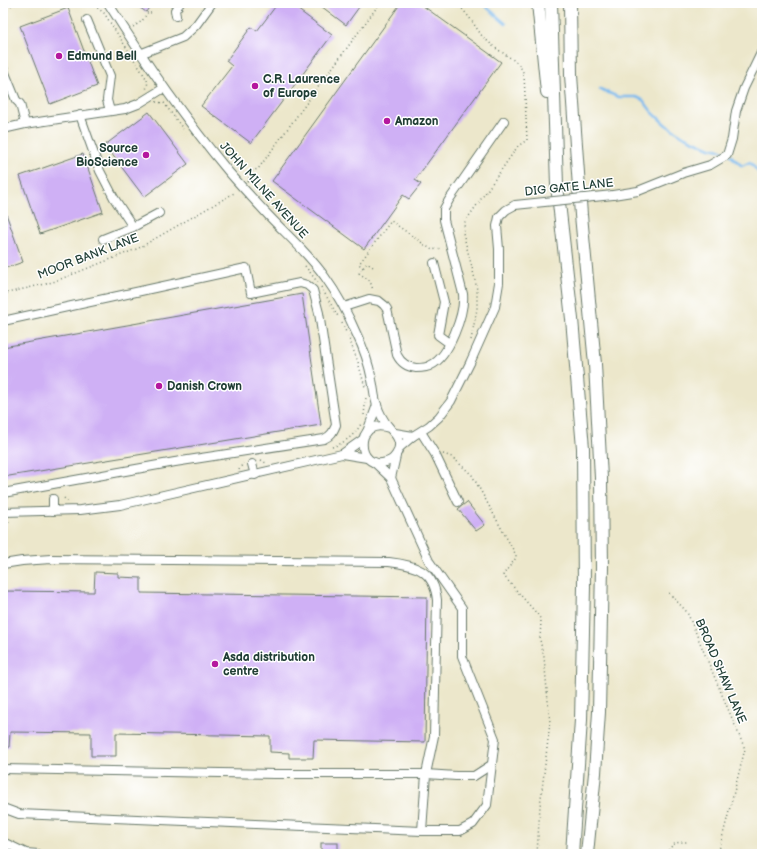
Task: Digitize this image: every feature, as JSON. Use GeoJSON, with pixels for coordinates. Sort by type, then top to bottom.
{"type":"FeatureCollection","features":[{"type":"Feature","properties":{"kind":"highway"},"geometry":{"type":"LineString","coordinates":[[538,3],[572,320],[583,448],[584,587],[580,720],[572,854]]}},
{"type":"Feature","properties":{"kind":"highway"},"geometry":{"type":"LineString","coordinates":[[551,3],[557,185]]}},
{"type":"Feature","properties":{"kind":"highway"},"geometry":{"type":"LineString","coordinates":[[570,3],[571,75],[581,215],[595,364],[601,478],[602,567],[599,712],[587,854]]}},
{"type":"Feature","properties":{"kind":"street","name":"JOHN MILNE AVENUE"},"geometry":{"type":"LineString","coordinates":[[108,3],[140,54],[164,88],[229,171],[255,201],[296,243],[324,276],[344,307],[361,343],[373,380],[377,404],[392,430]]}},
{"type":"Feature","properties":{"kind":"street"},"geometry":{"type":"LineString","coordinates":[[176,16],[175,10],[180,3]]}},
{"type":"Feature","properties":{"kind":"street"},"geometry":{"type":"LineString","coordinates":[[140,54],[183,37],[196,25],[212,3]]}},
{"type":"Feature","properties":{"kind":"street"},"geometry":{"type":"LineString","coordinates":[[87,20],[110,76],[108,100],[110,111]]}},
{"type":"Feature","properties":{"kind":"street","name":"DIG GATE LANE"},"geometry":{"type":"LineString","coordinates":[[397,451],[429,426],[446,409],[496,307],[499,283],[500,249],[497,226],[499,217],[506,210],[515,205],[638,191],[683,173],[710,165],[727,155],[732,139],[736,111],[744,88],[762,51]]}},
{"type":"Feature","properties":{"kind":"street"},"geometry":{"type":"LineString","coordinates":[[3,68],[16,100],[20,104],[26,124]]}},
{"type":"Feature","properties":{"kind":"street"},"geometry":{"type":"LineString","coordinates":[[3,129],[80,115],[125,109],[138,104],[164,88]]}},
{"type":"Feature","properties":{"kind":"street"},"geometry":{"type":"LineString","coordinates":[[80,115],[100,171],[114,198],[133,227]]}},
{"type":"Feature","properties":{"kind":"street"},"geometry":{"type":"LineString","coordinates":[[344,307],[369,299],[374,299],[386,308],[397,355],[400,361],[406,366],[414,368],[430,366],[438,361],[460,321],[464,302],[444,220],[444,209],[504,121]]}},
{"type":"Feature","properties":{"kind":"street"},"geometry":{"type":"LineString","coordinates":[[103,239],[133,227],[159,213]]}},
{"type":"Feature","properties":{"kind":"street"},"geometry":{"type":"LineString","coordinates":[[434,263],[444,302],[438,335],[449,343]]}},
{"type":"Feature","properties":{"kind":"street"},"geometry":{"type":"LineString","coordinates":[[3,321],[246,268],[251,293],[300,283],[308,285],[313,290],[319,313],[336,425],[330,436],[324,439],[175,462],[3,494]]}},
{"type":"Feature","properties":{"kind":"street"},"geometry":{"type":"LineString","coordinates":[[3,808],[19,814],[422,831],[460,832],[473,824],[487,805],[495,739],[462,656],[462,608],[429,561],[391,478],[362,450],[364,436],[377,404]]}},
{"type":"Feature","properties":{"kind":"street"},"geometry":{"type":"LineString","coordinates":[[342,454],[364,436],[371,428],[377,426],[417,434],[435,454],[458,502]]}},
{"type":"Feature","properties":{"kind":"street"},"geometry":{"type":"LineString","coordinates":[[391,478],[397,451],[398,437],[392,430]]}},
{"type":"Feature","properties":{"kind":"street"},"geometry":{"type":"LineString","coordinates":[[3,512],[80,510],[120,505],[342,454],[380,463],[386,462],[392,460],[397,451]]}},
{"type":"Feature","properties":{"kind":"street"},"geometry":{"type":"LineString","coordinates":[[252,464],[255,475]]}},
{"type":"Feature","properties":{"kind":"street"},"geometry":{"type":"LineString","coordinates":[[53,499],[53,511]]}},
{"type":"Feature","properties":{"kind":"street"},"geometry":{"type":"LineString","coordinates":[[3,564],[51,559],[389,562],[406,564],[426,574],[432,581],[436,590],[437,600],[434,736],[426,774],[422,831]]}},
{"type":"Feature","properties":{"kind":"street"},"geometry":{"type":"LineString","coordinates":[[3,769],[275,774],[426,774],[474,776],[491,765]]}},
{"type":"Feature","properties":{"kind":"street"},"geometry":{"type":"LineString","coordinates":[[3,842],[26,853],[38,854]]}},
{"type":"Feature","properties":{"kind":"path"},"geometry":{"type":"LineString","coordinates":[[3,9],[18,3]]}},
{"type":"Feature","properties":{"kind":"path"},"geometry":{"type":"LineString","coordinates":[[91,3],[100,10],[107,19],[148,82],[144,93]]}},
{"type":"Feature","properties":{"kind":"path"},"geometry":{"type":"LineString","coordinates":[[247,184],[252,171],[258,170],[380,3]]}},
{"type":"Feature","properties":{"kind":"path"},"geometry":{"type":"LineString","coordinates":[[457,3],[482,36],[520,66],[524,74],[527,140],[518,146],[465,222],[463,233],[477,290],[477,309],[471,344],[475,352]]}},
{"type":"Feature","properties":{"kind":"path"},"geometry":{"type":"LineString","coordinates":[[130,29],[142,21],[148,12],[151,13]]}},
{"type":"Feature","properties":{"kind":"path"},"geometry":{"type":"LineString","coordinates":[[154,102],[164,103],[187,134]]}},
{"type":"Feature","properties":{"kind":"path","name":"MOOR BANK LANE"},"geometry":{"type":"LineString","coordinates":[[3,294],[53,282],[139,248],[239,191]]}},
{"type":"Feature","properties":{"kind":"path"},"geometry":{"type":"LineString","coordinates":[[363,268],[359,264],[391,221],[432,250],[442,248]]}},
{"type":"Feature","properties":{"kind":"path"},"geometry":{"type":"LineString","coordinates":[[373,267],[367,263],[359,273],[370,281],[373,290]]}},
{"type":"Feature","properties":{"kind":"path"},"geometry":{"type":"LineString","coordinates":[[345,441],[356,431],[364,414]]}},
{"type":"Feature","properties":{"kind":"path"},"geometry":{"type":"LineString","coordinates":[[435,454],[444,454],[452,457],[472,475],[516,555],[516,558],[503,575],[541,620],[540,640],[544,657],[550,723],[540,806],[537,854]]}},
{"type":"Feature","properties":{"kind":"path"},"geometry":{"type":"LineString","coordinates":[[261,460],[269,463]]}},
{"type":"Feature","properties":{"kind":"path"},"geometry":{"type":"LineString","coordinates":[[236,471],[239,470],[242,463]]}},
{"type":"Feature","properties":{"kind":"path"},"geometry":{"type":"LineString","coordinates":[[64,498],[71,503]]}},
{"type":"Feature","properties":{"kind":"path"},"geometry":{"type":"LineString","coordinates":[[3,528],[4,525],[14,518]]}},
{"type":"Feature","properties":{"kind":"path","name":"BROAD SHAW LANE"},"geometry":{"type":"LineString","coordinates":[[669,593],[687,612],[745,749],[718,854]]}},
{"type":"Feature","properties":{"kind":"path"},"geometry":{"type":"LineString","coordinates":[[667,854],[672,845],[678,842],[689,842]]}},
{"type":"Feature","properties":{"kind":"building"},"geometry":{"type":"Polygon","coordinates":[[[133,3],[152,3],[146,12],[133,3]]]}},
{"type":"Feature","properties":{"kind":"building","name":"C.R. Laurence of Europe"},"geometry":{"type":"Polygon","coordinates":[[[278,3],[289,3],[332,35],[251,143],[201,106],[232,66],[226,61],[251,27],[257,31],[278,3]]]}},
{"type":"Feature","properties":{"kind":"building"},"geometry":{"type":"Polygon","coordinates":[[[317,3],[362,3],[346,25],[317,3]]]}},
{"type":"Feature","properties":{"kind":"building","name":"Amazon"},"geometry":{"type":"Polygon","coordinates":[[[401,3],[419,3],[501,62],[415,180],[421,184],[409,199],[403,195],[364,249],[272,181],[401,3]]]}},
{"type":"Feature","properties":{"kind":"building","name":"Edmund Bell"},"geometry":{"type":"Polygon","coordinates":[[[68,8],[97,86],[50,104],[20,26],[68,8]]]}},
{"type":"Feature","properties":{"kind":"building","name":"Source BioScience"},"geometry":{"type":"Polygon","coordinates":[[[149,112],[188,164],[144,197],[105,145],[149,112]]]}},
{"type":"Feature","properties":{"kind":"building"},"geometry":{"type":"Polygon","coordinates":[[[83,154],[103,212],[40,234],[20,176],[83,154]]]}},
{"type":"Feature","properties":{"kind":"building"},"geometry":{"type":"Polygon","coordinates":[[[4,208],[23,262],[3,269],[3,209],[4,208]]]}},
{"type":"Feature","properties":{"kind":"building","name":"Danish Crown"},"geometry":{"type":"Polygon","coordinates":[[[302,294],[321,425],[3,477],[3,347],[302,294]]]}},
{"type":"Feature","properties":{"kind":"building"},"geometry":{"type":"Polygon","coordinates":[[[467,502],[485,525],[476,531],[458,509],[467,502]]]}},
{"type":"Feature","properties":{"kind":"building","name":"Asda distribution centre"},"geometry":{"type":"Polygon","coordinates":[[[95,572],[118,573],[118,577],[141,578],[141,593],[427,597],[425,742],[314,740],[313,758],[289,758],[289,753],[270,752],[270,736],[116,733],[116,756],[91,756],[91,733],[10,732],[9,748],[3,748],[3,591],[94,592],[95,572]]]}},
{"type":"Feature","properties":{"kind":"building"},"geometry":{"type":"Polygon","coordinates":[[[321,843],[338,843],[338,854],[321,854],[321,843]]]}},
{"type":"Feature","properties":{"kind":"waterway"},"geometry":{"type":"LineString","coordinates":[[482,3],[506,24]]}},
{"type":"Feature","properties":{"kind":"waterway"},"geometry":{"type":"LineString","coordinates":[[600,89],[618,97],[636,97],[643,100],[652,112],[666,125],[685,137],[710,148],[725,152]]}},
{"type":"Feature","properties":{"kind":"waterway"},"geometry":{"type":"LineString","coordinates":[[730,155],[742,166],[750,162],[762,177]]}},
{"type":"Feature","properties":{"kind":"place","name":"Edmund Bell"},"geometry":{"type":"Point","coordinates":[59,56]}},
{"type":"Feature","properties":{"kind":"place","name":"C.R. Laurence of Europe"},"geometry":{"type":"Point","coordinates":[255,86]}},
{"type":"Feature","properties":{"kind":"place","name":"Amazon"},"geometry":{"type":"Point","coordinates":[387,121]}},
{"type":"Feature","properties":{"kind":"place","name":"Source BioScience"},"geometry":{"type":"Point","coordinates":[146,155]}},
{"type":"Feature","properties":{"kind":"place","name":"Danish Crown"},"geometry":{"type":"Point","coordinates":[159,386]}},
{"type":"Feature","properties":{"kind":"place","name":"Asda distribution centre"},"geometry":{"type":"Point","coordinates":[215,664]}}]}
